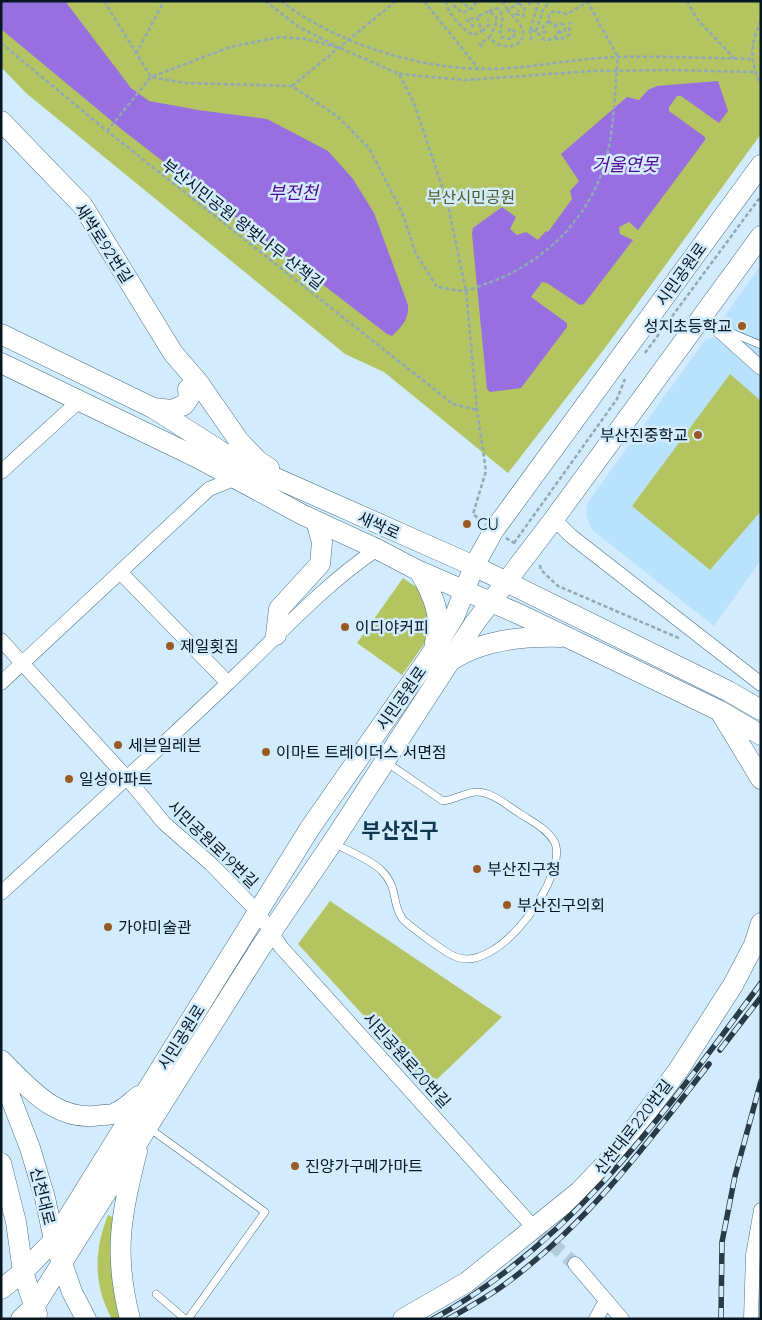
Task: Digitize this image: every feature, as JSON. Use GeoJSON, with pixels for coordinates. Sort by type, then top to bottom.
{"type":"FeatureCollection","features":[{"type":"Feature","properties":{"kind":"main road","name":"새싹로92번길"},"geometry":{"type":"LineString","coordinates":[[1,122],[83,206],[173,353],[188,389],[233,469]]}},
{"type":"Feature","properties":{"kind":"main road","name":"시민공원로"},"geometry":{"type":"LineString","coordinates":[[32,1315],[61,1262],[144,1129],[272,930],[385,762],[439,659],[474,566],[494,530],[761,165]]}},
{"type":"Feature","properties":{"kind":"main road","name":"시민공원로"},"geometry":{"type":"LineString","coordinates":[[1,1289],[23,1272],[54,1240],[310,828],[439,659],[474,624],[507,583],[528,552],[707,319],[761,236]]}},
{"type":"Feature","properties":{"kind":"main road","name":"새싹로"},"geometry":{"type":"LineString","coordinates":[[1,334],[153,408],[233,469],[316,521],[377,548],[419,571],[464,591],[493,601],[568,637],[720,712],[761,735]]}},
{"type":"Feature","properties":{"kind":"main road","name":"새싹로92번길"},"geometry":{"type":"LineString","coordinates":[[173,353],[198,382],[245,448],[258,461],[311,495]]}},
{"type":"Feature","properties":{"kind":"main road","name":"새싹로"},"geometry":{"type":"LineString","coordinates":[[2,365],[198,458],[311,495],[474,566],[719,687],[761,710]]}},
{"type":"Feature","properties":{"kind":"main road"},"geometry":{"type":"LineString","coordinates":[[153,408],[172,410],[184,406],[189,398],[188,389]]}},
{"type":"Feature","properties":{"kind":"main road"},"geometry":{"type":"LineString","coordinates":[[276,635],[279,609],[320,564],[322,542],[316,521]]}},
{"type":"Feature","properties":{"kind":"main road"},"geometry":{"type":"LineString","coordinates":[[419,571],[428,585],[435,604],[440,629],[439,659],[466,650],[505,641],[541,636],[568,637]]}},
{"type":"Feature","properties":{"kind":"main road"},"geometry":{"type":"LineString","coordinates":[[720,712],[761,779]]}},
{"type":"Feature","properties":{"kind":"main road","name":"신천대로220번길"},"geometry":{"type":"LineString","coordinates":[[402,1319],[467,1282],[580,1192],[618,1152],[679,1069],[733,985],[754,945],[761,923]]}},
{"type":"Feature","properties":{"kind":"main road"},"geometry":{"type":"LineString","coordinates":[[1,1060],[37,1096],[55,1108],[75,1116],[91,1117],[116,1113],[149,1089]]}},
{"type":"Feature","properties":{"kind":"main road","name":"신천대로"},"geometry":{"type":"LineString","coordinates":[[1,1073],[30,1148],[61,1262],[72,1292],[86,1319]]}},
{"type":"Feature","properties":{"kind":"main road"},"geometry":{"type":"LineString","coordinates":[[130,1319],[123,1292],[119,1258],[122,1221],[144,1129]]}},
{"type":"Feature","properties":{"kind":"main road","name":"신천대로"},"geometry":{"type":"LineString","coordinates":[[1,1163],[16,1222],[23,1272],[32,1315]]}},
{"type":"Feature","properties":{"kind":"street"},"geometry":{"type":"LineString","coordinates":[[707,319],[761,368]]}},
{"type":"Feature","properties":{"kind":"street"},"geometry":{"type":"LineString","coordinates":[[1,472],[79,401]]}},
{"type":"Feature","properties":{"kind":"street"},"geometry":{"type":"LineString","coordinates":[[1,683],[209,489],[233,469]]}},
{"type":"Feature","properties":{"kind":"street"},"geometry":{"type":"LineString","coordinates":[[554,518],[571,536],[761,684]]}},
{"type":"Feature","properties":{"kind":"street","name":"새싹로"},"geometry":{"type":"LineString","coordinates":[[228,683],[276,635],[359,561],[377,548]]}},
{"type":"Feature","properties":{"kind":"street"},"geometry":{"type":"LineString","coordinates":[[1,893],[228,683],[121,573]]}},
{"type":"Feature","properties":{"kind":"street","name":"시민공원로19번길"},"geometry":{"type":"LineString","coordinates":[[1,640],[127,778],[164,823],[211,864],[257,912]]}},
{"type":"Feature","properties":{"kind":"street","name":"시민공원로20번길"},"geometry":{"type":"LineString","coordinates":[[257,912],[272,930],[281,947],[535,1229]]}},
{"type":"Feature","properties":{"kind":"street"},"geometry":{"type":"LineString","coordinates":[[751,1319],[752,1255],[761,1210]]}},
{"type":"Feature","properties":{"kind":"street"},"geometry":{"type":"LineString","coordinates":[[575,1264],[622,1319]]}},
{"type":"Feature","properties":{"kind":"street"},"geometry":{"type":"LineString","coordinates":[[596,1319],[606,1301]]}},
{"type":"Feature","properties":{"kind":"lane"},"geometry":{"type":"LineString","coordinates":[[707,319],[761,345]]}},
{"type":"Feature","properties":{"kind":"lane"},"geometry":{"type":"LineString","coordinates":[[332,843],[381,870],[394,888],[396,903],[403,919],[454,956],[467,960],[486,956],[506,943],[529,915],[556,864],[555,842],[543,829],[489,793],[473,791],[457,799],[443,801],[385,762]]}},
{"type":"Feature","properties":{"kind":"lane"},"geometry":{"type":"LineString","coordinates":[[144,1129],[265,1212],[186,1319],[156,1294]]}},
{"type":"Feature","properties":{"kind":"path"},"geometry":{"type":"LineString","coordinates":[[104,1],[151,77],[185,83],[292,86],[337,116],[370,148],[402,212],[416,254],[437,287],[466,291],[504,277],[530,263],[554,245],[570,228],[588,202],[604,167],[612,131],[618,57],[587,2],[567,14],[554,11],[549,14],[549,21],[543,27],[544,32],[550,32]]}},
{"type":"Feature","properties":{"kind":"path"},"geometry":{"type":"LineString","coordinates":[[136,54],[164,1]]}},
{"type":"Feature","properties":{"kind":"path"},"geometry":{"type":"LineString","coordinates":[[265,1],[298,27],[399,74],[465,80],[616,71],[755,72]]}},
{"type":"Feature","properties":{"kind":"path"},"geometry":{"type":"LineString","coordinates":[[281,1],[303,18],[350,40],[402,60],[479,69],[618,57],[752,59]]}},
{"type":"Feature","properties":{"kind":"path"},"geometry":{"type":"LineString","coordinates":[[292,86],[396,1]]}},
{"type":"Feature","properties":{"kind":"path"},"geometry":{"type":"LineString","coordinates":[[424,1],[479,69]]}},
{"type":"Feature","properties":{"kind":"path"},"geometry":{"type":"LineString","coordinates":[[446,1],[446,6],[452,14],[473,35],[489,25],[488,19]]}},
{"type":"Feature","properties":{"kind":"path"},"geometry":{"type":"LineString","coordinates":[[459,1],[470,9]]}},
{"type":"Feature","properties":{"kind":"path"},"geometry":{"type":"LineString","coordinates":[[453,5],[463,13],[470,9],[477,1]]}},
{"type":"Feature","properties":{"kind":"path"},"geometry":{"type":"LineString","coordinates":[[490,37],[497,45],[503,47],[521,41],[523,30],[502,1]]}},
{"type":"Feature","properties":{"kind":"path"},"geometry":{"type":"LineString","coordinates":[[531,41],[530,30],[539,1]]}},
{"type":"Feature","properties":{"kind":"path"},"geometry":{"type":"LineString","coordinates":[[536,30],[543,10],[550,1]]}},
{"type":"Feature","properties":{"kind":"path"},"geometry":{"type":"LineString","coordinates":[[687,1],[697,19],[735,59]]}},
{"type":"Feature","properties":{"kind":"path"},"geometry":{"type":"LineString","coordinates":[[508,10],[518,2],[525,9],[523,16],[516,14],[519,10]]}},
{"type":"Feature","properties":{"kind":"path"},"geometry":{"type":"LineString","coordinates":[[474,27],[467,20],[497,8],[504,20],[500,32],[501,37],[511,39],[516,33],[511,28],[508,31]]}},
{"type":"Feature","properties":{"kind":"path"},"geometry":{"type":"LineString","coordinates":[[482,47],[481,42],[490,37],[497,20],[489,11]]}},
{"type":"Feature","properties":{"kind":"path"},"geometry":{"type":"LineString","coordinates":[[477,17],[482,31]]}},
{"type":"Feature","properties":{"kind":"path"},"geometry":{"type":"LineString","coordinates":[[549,21],[554,24],[563,24],[565,28],[555,38]]}},
{"type":"Feature","properties":{"kind":"path"},"geometry":{"type":"LineString","coordinates":[[761,21],[752,39],[752,59],[755,72],[761,84]]}},
{"type":"Feature","properties":{"kind":"path"},"geometry":{"type":"LineString","coordinates":[[536,30],[544,40],[555,38],[559,40],[569,35],[570,22]]}},
{"type":"Feature","properties":{"kind":"path"},"geometry":{"type":"LineString","coordinates":[[554,24],[558,33]]}},
{"type":"Feature","properties":{"kind":"path"},"geometry":{"type":"LineString","coordinates":[[530,30],[536,30]]}},
{"type":"Feature","properties":{"kind":"path"},"geometry":{"type":"LineString","coordinates":[[107,131],[151,77],[230,47],[280,37],[306,40],[340,48]]}},
{"type":"Feature","properties":{"kind":"path","name":"부산시민공원 왕벚나무 산책길"},"geometry":{"type":"LineString","coordinates":[[1,43],[107,131],[453,404],[477,410]]}},
{"type":"Feature","properties":{"kind":"path"},"geometry":{"type":"LineString","coordinates":[[399,74],[414,103],[447,201],[466,291],[477,410],[486,471],[473,514]]}},
{"type":"Feature","properties":{"kind":"path"},"geometry":{"type":"LineString","coordinates":[[642,357],[761,196]]}},
{"type":"Feature","properties":{"kind":"path"},"geometry":{"type":"LineString","coordinates":[[630,372],[617,399],[514,543],[538,559],[541,570],[558,586],[689,643]]}},
{"type":"Feature","properties":{"kind":"shaded area","name":"부산진중학교"},"geometry":{"type":"Polygon","coordinates":[[[761,265],[761,560],[714,626],[592,530],[586,515],[588,502],[705,340],[724,335],[724,317],[761,265]]]}},
{"type":"Feature","properties":{"kind":"green space","name":"부산시민공원"},"geometry":{"type":"Polygon","coordinates":[[[1,1],[761,1],[761,134],[605,348],[508,473],[384,372],[345,354],[26,93],[1,67],[1,1]]]}},
{"type":"Feature","properties":{"kind":"green space"},"geometry":{"type":"Polygon","coordinates":[[[730,374],[761,401],[761,511],[710,570],[632,506],[730,374]]]}},
{"type":"Feature","properties":{"kind":"green space"},"geometry":{"type":"Polygon","coordinates":[[[403,578],[422,591],[434,630],[402,675],[357,643],[403,578]]]}},
{"type":"Feature","properties":{"kind":"green space"},"geometry":{"type":"Polygon","coordinates":[[[330,901],[502,1017],[429,1087],[298,944],[330,901]]]}},
{"type":"Feature","properties":{"kind":"green space"},"geometry":{"type":"Polygon","coordinates":[[[108,1215],[114,1218],[111,1257],[120,1319],[112,1319],[101,1293],[99,1280],[98,1254],[103,1228],[108,1215]]]}},
{"type":"Feature","properties":{"kind":"water","name":"부전천"},"geometry":{"type":"Polygon","coordinates":[[[1,1],[65,1],[131,88],[149,101],[198,110],[267,119],[328,151],[353,179],[374,213],[408,305],[406,319],[402,326],[392,336],[387,334],[125,132],[1,29],[1,1]]]}},
{"type":"Feature","properties":{"kind":"water","name":"거울연못"},"geometry":{"type":"Polygon","coordinates":[[[718,81],[728,111],[719,123],[681,96],[677,96],[669,107],[669,111],[705,137],[705,140],[638,230],[629,222],[619,227],[620,234],[633,240],[584,304],[580,305],[547,283],[542,282],[531,297],[567,323],[567,327],[521,388],[490,392],[487,389],[472,234],[473,228],[502,207],[516,217],[510,229],[517,235],[526,232],[538,240],[546,231],[548,232],[572,199],[570,191],[579,181],[561,154],[627,97],[639,100],[648,90],[657,86],[718,81]]]}},
{"type":"Feature","properties":{"kind":"tunnel"},"geometry":{"type":"LineString","coordinates":[[535,1229],[575,1264]]}},
{"type":"Feature","properties":{"kind":"railway"},"geometry":{"type":"LineString","coordinates":[[433,1319],[483,1288],[530,1252],[574,1212],[615,1169],[653,1124],[761,983]]}},
{"type":"Feature","properties":{"kind":"railway"},"geometry":{"type":"LineString","coordinates":[[720,1050],[761,997]]}},
{"type":"Feature","properties":{"kind":"railway"},"geometry":{"type":"LineString","coordinates":[[448,1319],[501,1287],[560,1239],[587,1212],[638,1154],[709,1064]]}},
{"type":"Feature","properties":{"kind":"railway"},"geometry":{"type":"LineString","coordinates":[[721,1319],[722,1242],[735,1176],[761,1081]]}},
{"type":"Feature","properties":{"kind":"place","name":"성지초등학교"},"geometry":{"type":"Point","coordinates":[742,326]}},
{"type":"Feature","properties":{"kind":"place","name":"부산진중학교"},"geometry":{"type":"Point","coordinates":[698,435]}},
{"type":"Feature","properties":{"kind":"place","name":"CU"},"geometry":{"type":"Point","coordinates":[467,524]}},
{"type":"Feature","properties":{"kind":"place","name":"이디야커피"},"geometry":{"type":"Point","coordinates":[345,627]}},
{"type":"Feature","properties":{"kind":"place","name":"제일횟집"},"geometry":{"type":"Point","coordinates":[170,646]}},
{"type":"Feature","properties":{"kind":"place","name":"세븐일레븐"},"geometry":{"type":"Point","coordinates":[118,745]}},
{"type":"Feature","properties":{"kind":"place","name":"이마트 트레이더스 서면점"},"geometry":{"type":"Point","coordinates":[266,752]}},
{"type":"Feature","properties":{"kind":"place","name":"일성아파트"},"geometry":{"type":"Point","coordinates":[69,779]}},
{"type":"Feature","properties":{"kind":"place","name":"부산진구청"},"geometry":{"type":"Point","coordinates":[477,869]}},
{"type":"Feature","properties":{"kind":"place","name":"부산진구의회"},"geometry":{"type":"Point","coordinates":[507,905]}},
{"type":"Feature","properties":{"kind":"place","name":"가야미술관"},"geometry":{"type":"Point","coordinates":[108,927]}},
{"type":"Feature","properties":{"kind":"place","name":"진양가구메가마트"},"geometry":{"type":"Point","coordinates":[295,1166]}},
{"type":"Feature","properties":{"kind":"district","name":"부산진구"},"geometry":{"type":"Point","coordinates":[400,831]}}]}
